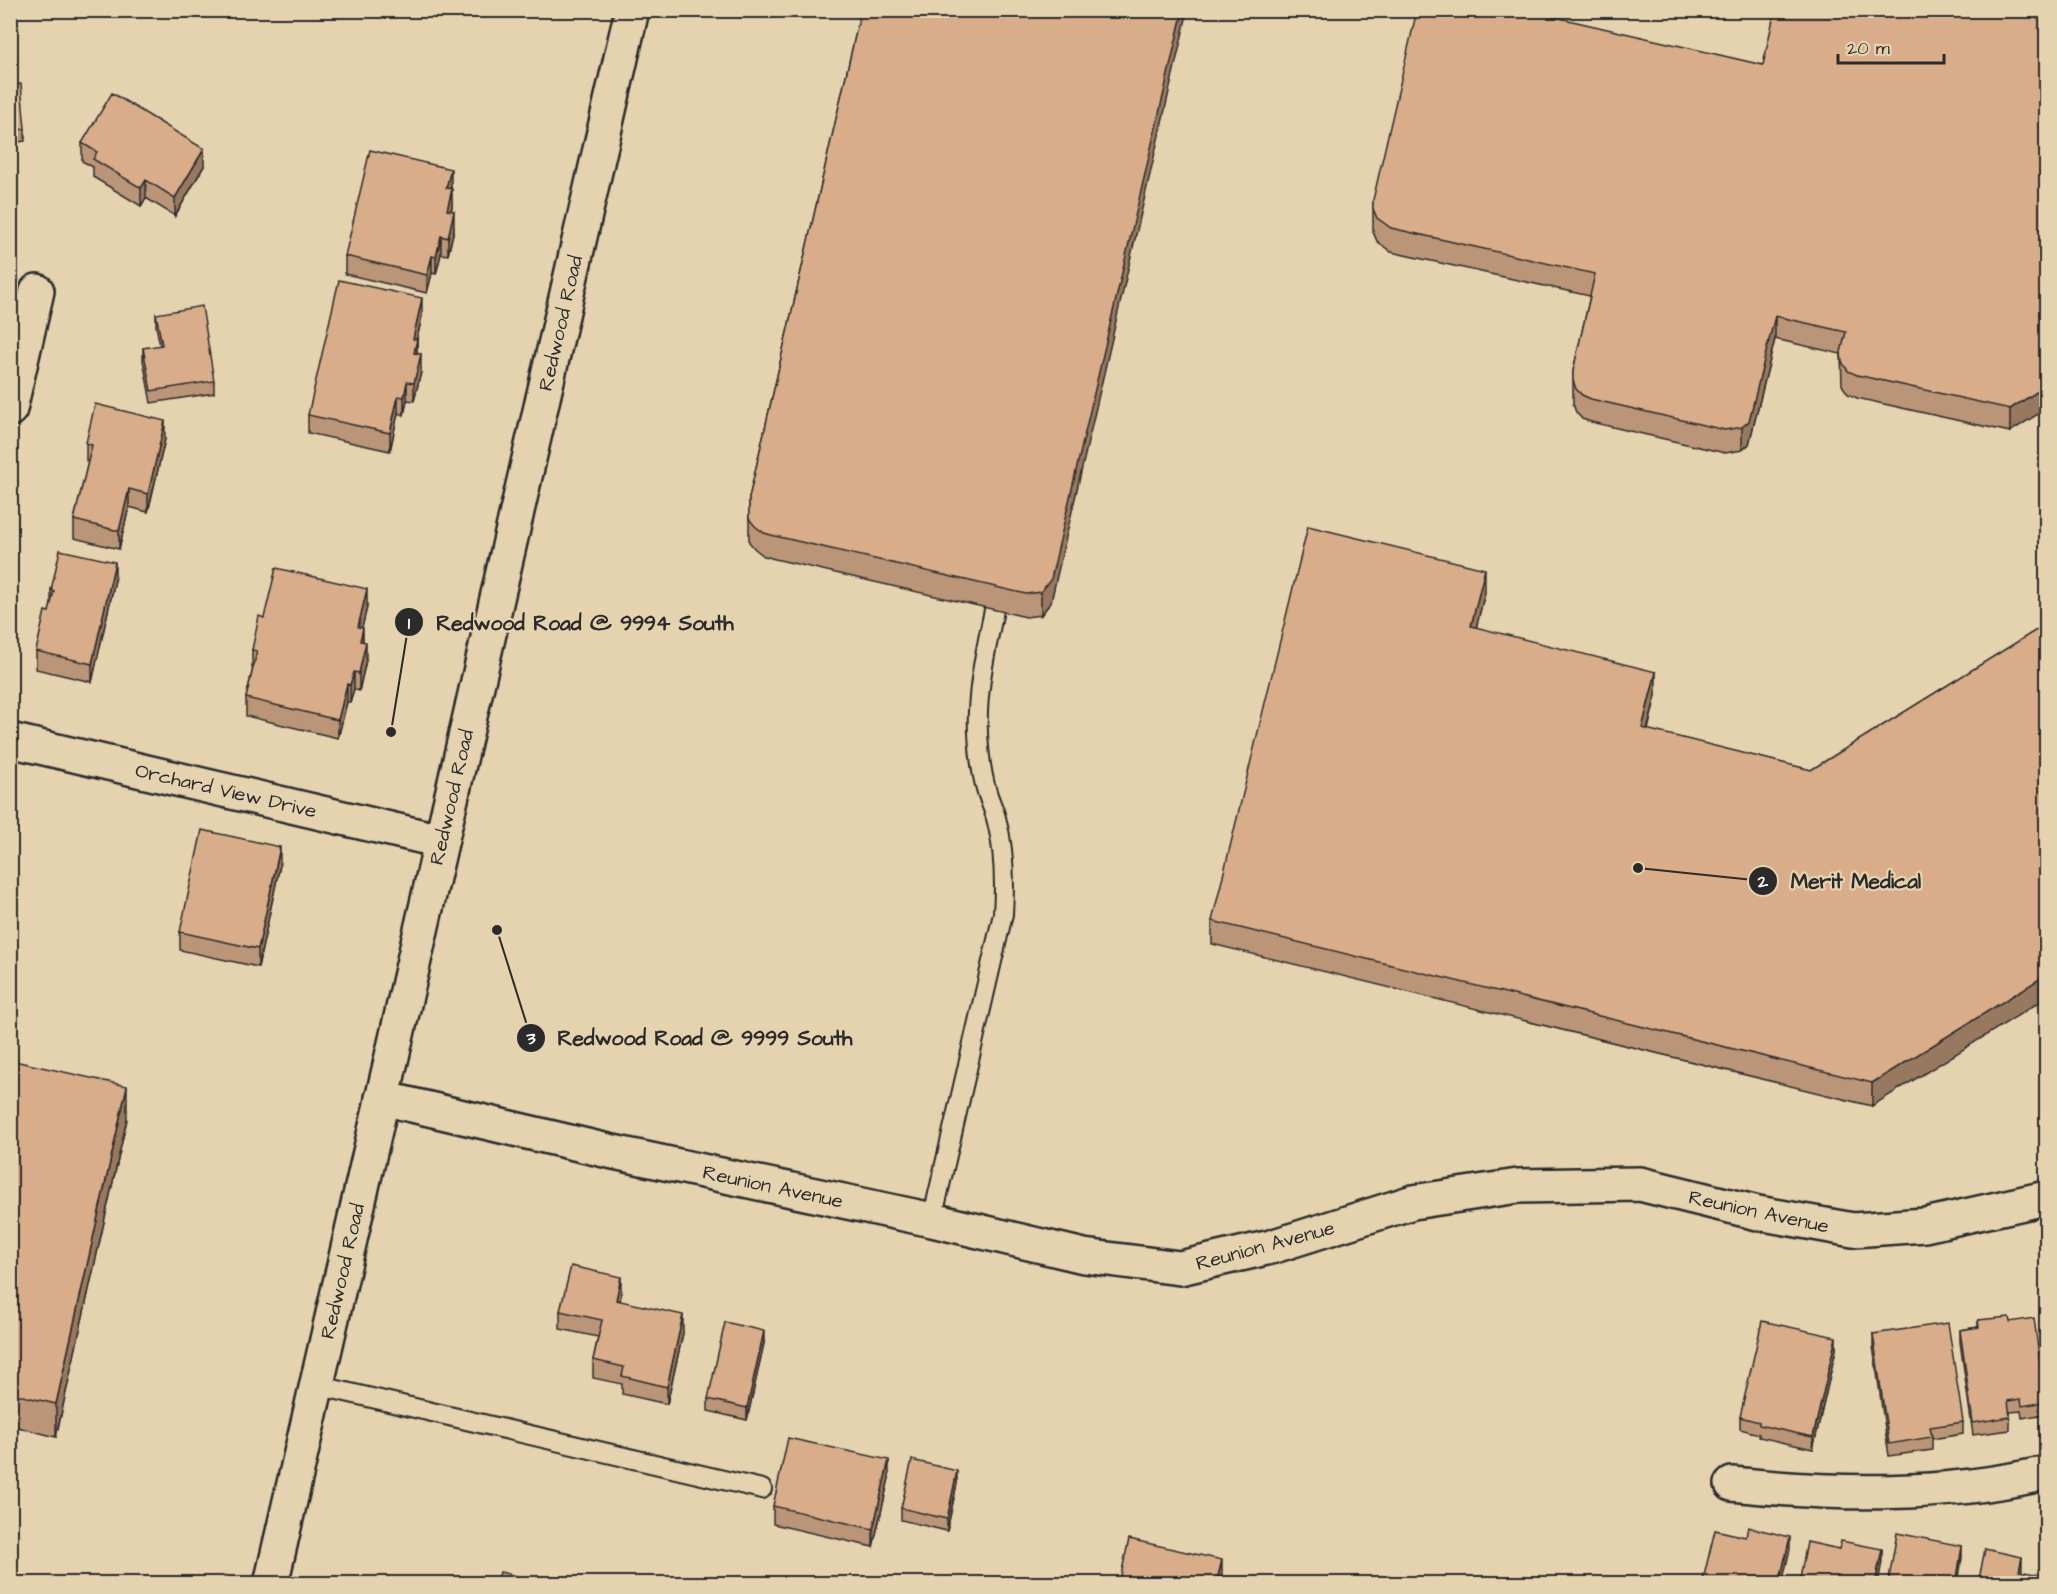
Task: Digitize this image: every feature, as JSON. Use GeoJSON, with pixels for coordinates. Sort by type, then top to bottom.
{"type":"FeatureCollection","features":[{"type":"Feature","properties":{"kind":"street","name":"Redwood Road"},"geometry":{"type":"LineString","coordinates":[[271,1584],[632,10]]}},
{"type":"Feature","properties":{"kind":"street"},"geometry":{"type":"LineString","coordinates":[[10,409],[37,291]]}},
{"type":"Feature","properties":{"kind":"street","name":"Orchard View Drive"},"geometry":{"type":"LineString","coordinates":[[10,740],[441,842]]}},
{"type":"Feature","properties":{"kind":"street","name":"Reunion Avenue"},"geometry":{"type":"LineString","coordinates":[[382,1098],[604,1150],[1084,1256],[1180,1268],[1271,1247],[1413,1203],[1518,1186],[1640,1184],[1758,1213],[1853,1230],[1925,1224],[2046,1198]]}},
{"type":"Feature","properties":{"kind":"street"},"geometry":{"type":"LineString","coordinates":[[1732,1484],[1787,1490],[1907,1493],[1969,1488],[2046,1473]]}},
{"type":"Feature","properties":{"kind":"lane"},"geometry":{"type":"LineString","coordinates":[[932,1221],[1003,914],[1005,881],[1002,848],[997,821],[986,791],[978,734],[981,676],[994,610]]}},
{"type":"Feature","properties":{"kind":"lane"},"geometry":{"type":"LineString","coordinates":[[316,1385],[762,1489]]}},
{"type":"Feature","properties":{"kind":"building"},"geometry":{"type":"Polygon","coordinates":[[[861,10],[1183,10],[1051,579],[1041,592],[1026,594],[775,536],[764,533],[749,519],[749,498],[861,10]]]}},
{"type":"Feature","properties":{"kind":"building"},"geometry":{"type":"Polygon","coordinates":[[[1417,10],[1525,10],[1763,65],[1775,10],[2046,10],[2046,386],[2010,409],[1857,375],[1848,371],[1842,362],[1841,352],[1846,332],[1775,316],[1749,421],[1742,427],[1725,430],[1582,395],[1576,389],[1573,371],[1595,274],[1391,228],[1377,218],[1373,209],[1373,200],[1417,10]]]}},
{"type":"Feature","properties":{"kind":"building"},"geometry":{"type":"Polygon","coordinates":[[[21,84],[25,129],[10,131],[10,85],[21,84]]]}},
{"type":"Feature","properties":{"kind":"building"},"geometry":{"type":"Polygon","coordinates":[[[112,93],[204,149],[175,198],[146,180],[141,188],[93,159],[97,152],[82,143],[112,93]]]}},
{"type":"Feature","properties":{"kind":"building"},"geometry":{"type":"Polygon","coordinates":[[[370,150],[451,169],[446,188],[452,189],[447,210],[454,211],[448,238],[441,236],[436,257],[432,256],[427,275],[345,256],[370,150]]]}},
{"type":"Feature","properties":{"kind":"building"},"geometry":{"type":"Polygon","coordinates":[[[339,280],[422,298],[413,339],[417,339],[414,353],[421,354],[414,383],[407,382],[404,397],[398,396],[390,433],[308,415],[339,280]]]}},
{"type":"Feature","properties":{"kind":"building"},"geometry":{"type":"Polygon","coordinates":[[[202,306],[214,381],[151,391],[143,348],[162,345],[156,314],[202,306]]]}},
{"type":"Feature","properties":{"kind":"building"},"geometry":{"type":"Polygon","coordinates":[[[95,404],[165,421],[148,494],[129,489],[119,531],[74,520],[92,445],[86,443],[95,404]]]}},
{"type":"Feature","properties":{"kind":"building"},"geometry":{"type":"Polygon","coordinates":[[[1308,526],[1485,569],[1471,626],[1656,672],[1642,728],[1811,770],[2046,624],[2046,975],[1872,1083],[1212,921],[1308,526]]]}},
{"type":"Feature","properties":{"kind":"building"},"geometry":{"type":"Polygon","coordinates":[[[60,550],[115,562],[92,664],[36,651],[45,611],[49,612],[54,591],[51,590],[60,550]]]}},
{"type":"Feature","properties":{"kind":"building"},"geometry":{"type":"Polygon","coordinates":[[[276,568],[367,589],[358,627],[363,628],[360,641],[366,642],[359,673],[354,672],[350,685],[347,684],[338,720],[246,698],[257,651],[252,650],[259,616],[264,618],[276,568]]]}},
{"type":"Feature","properties":{"kind":"building"},"geometry":{"type":"Polygon","coordinates":[[[202,830],[280,847],[258,949],[180,932],[202,830]]]}},
{"type":"Feature","properties":{"kind":"building"},"geometry":{"type":"Polygon","coordinates":[[[10,1060],[127,1086],[56,1404],[10,1393],[10,1060]]]}},
{"type":"Feature","properties":{"kind":"building"},"geometry":{"type":"Polygon","coordinates":[[[571,1266],[621,1277],[616,1300],[683,1315],[667,1387],[622,1376],[624,1367],[593,1360],[602,1320],[560,1311],[571,1266]]]}},
{"type":"Feature","properties":{"kind":"building"},"geometry":{"type":"Polygon","coordinates":[[[2009,1317],[2010,1322],[2034,1318],[2045,1402],[2022,1406],[2021,1399],[2008,1401],[2010,1417],[1973,1423],[1960,1330],[1979,1327],[1978,1320],[2009,1317]]]}},
{"type":"Feature","properties":{"kind":"building"},"geometry":{"type":"Polygon","coordinates":[[[1762,1321],[1836,1337],[1813,1437],[1759,1425],[1759,1422],[1740,1417],[1762,1321]]]}},
{"type":"Feature","properties":{"kind":"building"},"geometry":{"type":"Polygon","coordinates":[[[725,1322],[764,1331],[747,1408],[708,1399],[725,1322]]]}},
{"type":"Feature","properties":{"kind":"building"},"geometry":{"type":"Polygon","coordinates":[[[1948,1323],[1963,1422],[1930,1427],[1932,1437],[1889,1444],[1873,1334],[1948,1323]]]}},
{"type":"Feature","properties":{"kind":"building"},"geometry":{"type":"Polygon","coordinates":[[[788,1438],[889,1460],[873,1529],[773,1506],[788,1438]]]}},
{"type":"Feature","properties":{"kind":"building"},"geometry":{"type":"Polygon","coordinates":[[[912,1460],[957,1471],[947,1519],[901,1508],[912,1460]]]}},
{"type":"Feature","properties":{"kind":"building"},"geometry":{"type":"Polygon","coordinates":[[[1748,1527],[1790,1537],[1779,1584],[1702,1584],[1715,1530],[1746,1537],[1748,1527]]]}},
{"type":"Feature","properties":{"kind":"building"},"geometry":{"type":"Polygon","coordinates":[[[1897,1533],[1962,1546],[1956,1584],[1888,1584],[1897,1533]]]}},
{"type":"Feature","properties":{"kind":"building"},"geometry":{"type":"Polygon","coordinates":[[[1129,1539],[1222,1560],[1216,1584],[1119,1584],[1129,1539]]]}},
{"type":"Feature","properties":{"kind":"building"},"geometry":{"type":"Polygon","coordinates":[[[1841,1541],[1882,1549],[1875,1584],[1799,1584],[1807,1542],[1839,1549],[1841,1541]]]}},
{"type":"Feature","properties":{"kind":"building"},"geometry":{"type":"Polygon","coordinates":[[[1985,1549],[2022,1557],[2019,1571],[2046,1576],[2046,1584],[1978,1584],[1985,1549]]]}},
{"type":"Feature","properties":{"kind":"building"},"geometry":{"type":"Polygon","coordinates":[[[500,1572],[550,1584],[497,1584],[500,1572]]]}},
{"type":"Feature","properties":{"kind":"place","name":"Redwood Road @ 9994 South"},"geometry":{"type":"Point","coordinates":[391,732]}},
{"type":"Feature","properties":{"kind":"place","name":"Merit Medical"},"geometry":{"type":"Point","coordinates":[1638,868]}},
{"type":"Feature","properties":{"kind":"place","name":"Redwood Road @ 9999 South"},"geometry":{"type":"Point","coordinates":[497,930]}}]}
